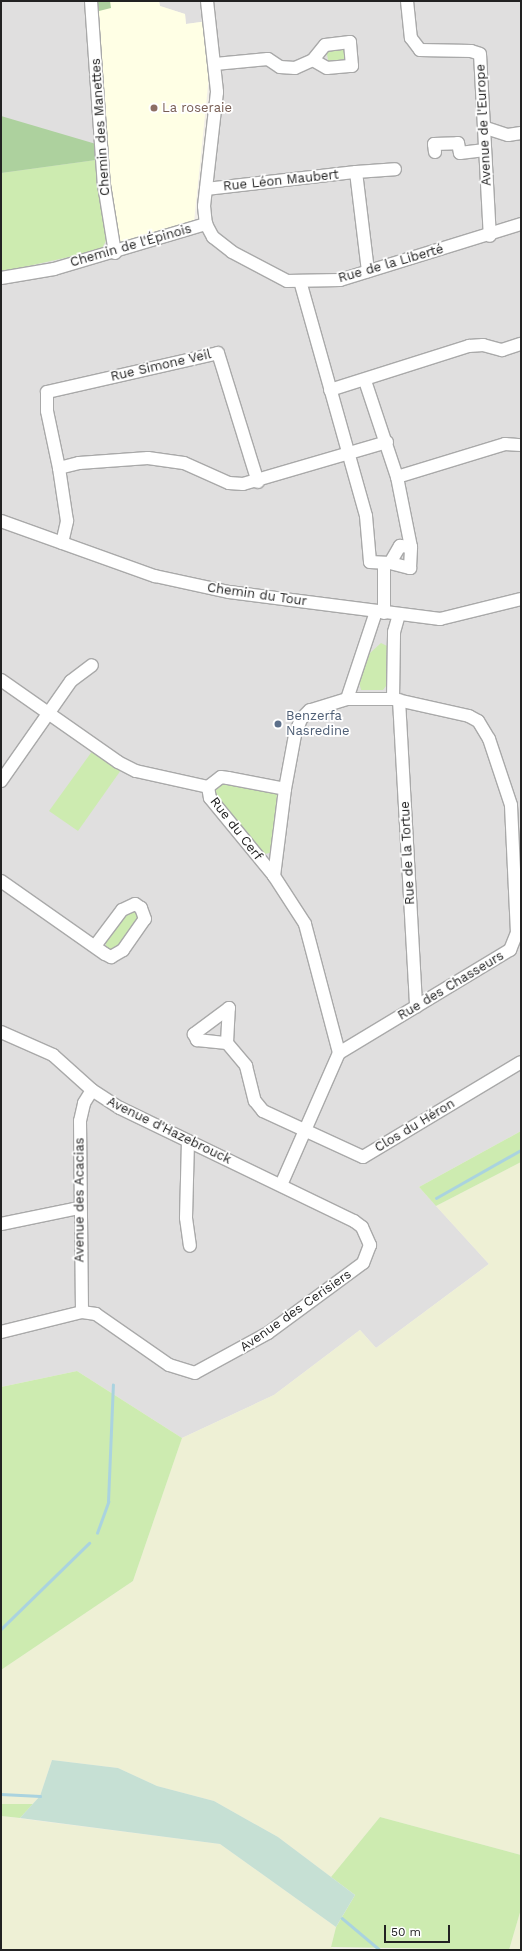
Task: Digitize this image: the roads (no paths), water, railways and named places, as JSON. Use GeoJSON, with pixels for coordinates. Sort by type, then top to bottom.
{"type":"FeatureCollection","features":[{"type":"Feature","properties":{"kind":"street","name":"Chemin des Manettes"},"geometry":{"type":"LineString","coordinates":[[90,1],[104,186],[114,253]]}},
{"type":"Feature","properties":{"kind":"street","name":"Chemin de l'Épinois"},"geometry":{"type":"LineString","coordinates":[[1,278],[114,253],[206,224],[206,189],[217,92],[208,1]]}},
{"type":"Feature","properties":{"kind":"street","name":"Avenue de l'Europe"},"geometry":{"type":"LineString","coordinates":[[407,1],[411,38],[420,50],[471,51],[480,54],[486,128],[490,236]]}},
{"type":"Feature","properties":{"kind":"street"},"geometry":{"type":"LineString","coordinates":[[215,64],[268,59],[280,67],[295,68],[313,60]]}},
{"type":"Feature","properties":{"kind":"street"},"geometry":{"type":"LineString","coordinates":[[486,128],[508,135],[521,133]]}},
{"type":"Feature","properties":{"kind":"street"},"geometry":{"type":"LineString","coordinates":[[435,152],[434,144],[458,143],[460,153],[486,150]]}},
{"type":"Feature","properties":{"kind":"street","name":"Rue Léon Maubert"},"geometry":{"type":"LineString","coordinates":[[206,189],[395,169]]}},
{"type":"Feature","properties":{"kind":"street","name":"Rue Léon Maubert"},"geometry":{"type":"LineString","coordinates":[[356,172],[368,271]]}},
{"type":"Feature","properties":{"kind":"street","name":"Rue de la Liberté"},"geometry":{"type":"LineString","coordinates":[[206,224],[213,237],[232,252],[287,281],[300,281],[340,280],[490,236],[521,224]]}},
{"type":"Feature","properties":{"kind":"street"},"geometry":{"type":"LineString","coordinates":[[300,281],[366,516],[370,562],[387,563],[410,568],[411,547],[397,478],[387,442],[365,382]]}},
{"type":"Feature","properties":{"kind":"street"},"geometry":{"type":"LineString","coordinates":[[330,390],[365,382],[395,367],[469,346],[483,345],[502,350],[521,344]]}},
{"type":"Feature","properties":{"kind":"street","name":"Rue Simone Veil"},"geometry":{"type":"LineString","coordinates":[[59,468],[47,411],[47,392],[218,353],[258,482]]}},
{"type":"Feature","properties":{"kind":"street"},"geometry":{"type":"LineString","coordinates":[[62,543],[67,521],[59,468],[78,463],[148,458],[184,463],[229,483],[258,482],[387,442]]}},
{"type":"Feature","properties":{"kind":"street"},"geometry":{"type":"LineString","coordinates":[[397,478],[505,444],[521,445]]}},
{"type":"Feature","properties":{"kind":"street","name":"Chemin du Tour"},"geometry":{"type":"LineString","coordinates":[[1,521],[62,543],[188,584],[399,616],[440,619],[464,616],[521,599]]}},
{"type":"Feature","properties":{"kind":"street"},"geometry":{"type":"LineString","coordinates":[[347,699],[380,613],[387,563],[400,546],[411,547]]}},
{"type":"Feature","properties":{"kind":"street","name":"Rue de la Tortue"},"geometry":{"type":"LineString","coordinates":[[399,616],[394,632],[396,699],[416,1007]]}},
{"type":"Feature","properties":{"kind":"street"},"geometry":{"type":"LineString","coordinates":[[1,781],[71,681],[92,665]]}},
{"type":"Feature","properties":{"kind":"street"},"geometry":{"type":"LineString","coordinates":[[1,680],[48,714],[136,771],[208,787]]}},
{"type":"Feature","properties":{"kind":"street","name":"Rue des Chasseurs"},"geometry":{"type":"LineString","coordinates":[[339,1053],[510,950],[515,943],[515,878],[511,805],[485,728],[469,716],[396,699],[347,699]]}},
{"type":"Feature","properties":{"kind":"street","name":"Rue du Cerf"},"geometry":{"type":"LineString","coordinates":[[274,876],[285,789],[301,719],[310,710],[347,699]]}},
{"type":"Feature","properties":{"kind":"street","name":"Rue du Cerf"},"geometry":{"type":"LineString","coordinates":[[285,789],[228,778],[216,780],[208,787],[210,798],[274,876],[296,908],[311,941],[339,1053]]}},
{"type":"Feature","properties":{"kind":"street"},"geometry":{"type":"LineString","coordinates":[[1,880],[95,946],[111,957],[117,956],[145,919],[141,908],[128,905],[122,910],[95,946]]}},
{"type":"Feature","properties":{"kind":"street","name":"Avenue d'Hazebrouck"},"geometry":{"type":"LineString","coordinates":[[1,1032],[53,1056],[92,1090],[188,1141],[281,1185]]}},
{"type":"Feature","properties":{"kind":"street"},"geometry":{"type":"LineString","coordinates":[[227,1043],[246,1066],[258,1107],[306,1131]]}},
{"type":"Feature","properties":{"kind":"street"},"geometry":{"type":"LineString","coordinates":[[281,1185],[339,1053]]}},
{"type":"Feature","properties":{"kind":"street","name":"Clos du Héron"},"geometry":{"type":"LineString","coordinates":[[306,1131],[363,1157],[521,1062]]}},
{"type":"Feature","properties":{"kind":"street","name":"Avenue des Acacias"},"geometry":{"type":"LineString","coordinates":[[82,1312],[79,1208],[80,1121],[92,1090]]}},
{"type":"Feature","properties":{"kind":"street"},"geometry":{"type":"LineString","coordinates":[[188,1141],[186,1218],[190,1246]]}},
{"type":"Feature","properties":{"kind":"street","name":"Avenue des Cerisiers"},"geometry":{"type":"LineString","coordinates":[[1,1332],[82,1312],[96,1314],[169,1365],[186,1372],[204,1369],[250,1346],[352,1271],[368,1255],[370,1245],[362,1228],[281,1185]]}},
{"type":"Feature","properties":{"kind":"street"},"geometry":{"type":"LineString","coordinates":[[1,1224],[79,1208]]}},
{"type":"Feature","properties":{"kind":"waterway"},"geometry":{"type":"LineString","coordinates":[[436,1198],[521,1150]]}},
{"type":"Feature","properties":{"kind":"waterway"},"geometry":{"type":"LineString","coordinates":[[97,1533],[108,1502],[113,1385]]}},
{"type":"Feature","properties":{"kind":"waterway"},"geometry":{"type":"LineString","coordinates":[[1,1629],[89,1543]]}},
{"type":"Feature","properties":{"kind":"waterway"},"geometry":{"type":"LineString","coordinates":[[1,1794],[40,1796]]}},
{"type":"Feature","properties":{"kind":"waterway"},"geometry":{"type":"LineString","coordinates":[[342,1918],[380,1950]]}},
{"type":"Feature","properties":{"kind":"place","name":"La roseraie"},"geometry":{"type":"Point","coordinates":[154,108]}},
{"type":"Feature","properties":{"kind":"place","name":"Benzerfa Nasredine"},"geometry":{"type":"Point","coordinates":[278,724]}}]}
